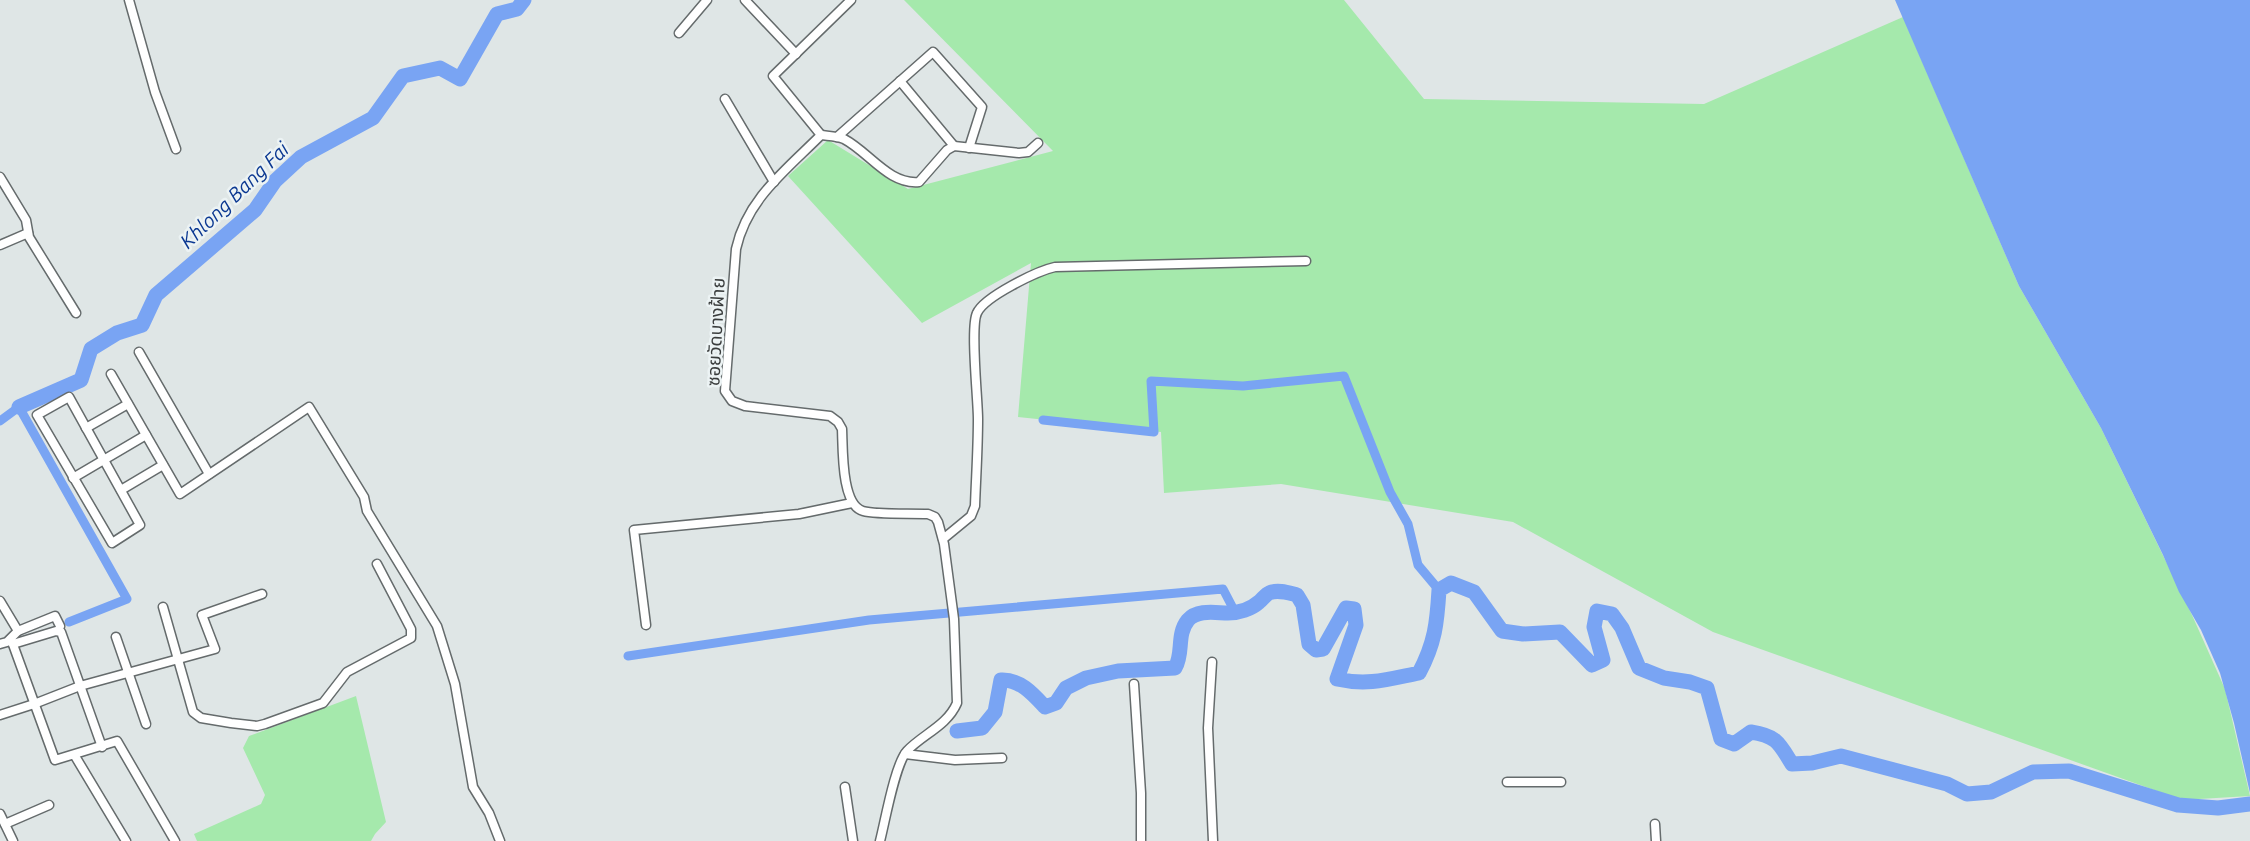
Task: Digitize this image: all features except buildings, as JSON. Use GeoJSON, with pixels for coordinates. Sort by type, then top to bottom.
{"type":"FeatureCollection","features":[{"type":"Feature","properties":{"kind":"street"},"geometry":{"type":"LineString","coordinates":[[129,0],[155,92],[176,149]]}},
{"type":"Feature","properties":{"kind":"street"},"geometry":{"type":"LineString","coordinates":[[679,33],[707,0]]}},
{"type":"Feature","properties":{"kind":"street"},"geometry":{"type":"LineString","coordinates":[[745,0],[796,54]]}},
{"type":"Feature","properties":{"kind":"street"},"geometry":{"type":"LineString","coordinates":[[851,0],[773,76],[820,135],[844,139],[889,172],[910,183],[919,182],[947,150],[954,146],[1019,153],[1028,152],[1038,143]]}},
{"type":"Feature","properties":{"kind":"street"},"geometry":{"type":"LineString","coordinates":[[837,137],[933,52],[982,107],[969,148]]}},
{"type":"Feature","properties":{"kind":"street"},"geometry":{"type":"LineString","coordinates":[[900,81],[954,146]]}},
{"type":"Feature","properties":{"kind":"street"},"geometry":{"type":"LineString","coordinates":[[725,99],[774,182]]}},
{"type":"Feature","properties":{"kind":"street","name":"ซอยวัดบางฝ้าย"},"geometry":{"type":"LineString","coordinates":[[820,135],[750,210],[741,229],[736,256],[725,391],[732,401],[745,406],[830,416],[838,422],[842,429],[847,492],[852,503]]}},
{"type":"Feature","properties":{"kind":"street"},"geometry":{"type":"LineString","coordinates":[[0,177],[26,220],[28,233],[76,313]]}},
{"type":"Feature","properties":{"kind":"street"},"geometry":{"type":"LineString","coordinates":[[0,245],[28,233]]}},
{"type":"Feature","properties":{"kind":"street"},"geometry":{"type":"LineString","coordinates":[[943,540],[970,516],[975,506],[978,420],[974,321],[981,306],[1024,278],[1040,270],[1055,267],[1306,261]]}},
{"type":"Feature","properties":{"kind":"street"},"geometry":{"type":"LineString","coordinates":[[139,352],[209,474]]}},
{"type":"Feature","properties":{"kind":"street"},"geometry":{"type":"LineString","coordinates":[[111,374],[180,494],[309,407],[364,497],[367,511],[437,626],[455,684],[473,787],[489,813],[500,841]]}},
{"type":"Feature","properties":{"kind":"street"},"geometry":{"type":"LineString","coordinates":[[69,397],[104,460],[140,525],[112,543],[37,415],[69,397]]}},
{"type":"Feature","properties":{"kind":"street"},"geometry":{"type":"LineString","coordinates":[[86,428],[128,404]]}},
{"type":"Feature","properties":{"kind":"street"},"geometry":{"type":"LineString","coordinates":[[73,478],[146,435]]}},
{"type":"Feature","properties":{"kind":"street"},"geometry":{"type":"LineString","coordinates":[[121,490],[163,465]]}},
{"type":"Feature","properties":{"kind":"street"},"geometry":{"type":"LineString","coordinates":[[646,625],[633,530],[799,514],[852,503],[863,511],[928,514],[935,517],[943,540],[954,619],[957,703],[946,720],[905,754],[900,763],[880,841]]}},
{"type":"Feature","properties":{"kind":"street"},"geometry":{"type":"LineString","coordinates":[[163,607],[194,712],[201,718],[257,726],[324,703],[347,672],[411,638],[411,629],[378,564]]}},
{"type":"Feature","properties":{"kind":"street"},"geometry":{"type":"LineString","coordinates":[[0,715],[80,686],[215,649],[201,615],[262,594]]}},
{"type":"Feature","properties":{"kind":"street"},"geometry":{"type":"LineString","coordinates":[[0,601],[18,631]]}},
{"type":"Feature","properties":{"kind":"street"},"geometry":{"type":"LineString","coordinates":[[60,626],[55,615],[18,631],[12,642],[55,760],[75,756],[117,741],[175,841]]}},
{"type":"Feature","properties":{"kind":"street"},"geometry":{"type":"LineString","coordinates":[[0,644],[56,631],[61,632],[102,747]]}},
{"type":"Feature","properties":{"kind":"street"},"geometry":{"type":"LineString","coordinates":[[116,637],[146,724]]}},
{"type":"Feature","properties":{"kind":"street"},"geometry":{"type":"LineString","coordinates":[[1212,662],[1208,728],[1212,841]]}},
{"type":"Feature","properties":{"kind":"street"},"geometry":{"type":"LineString","coordinates":[[1134,684],[1141,793],[1141,841]]}},
{"type":"Feature","properties":{"kind":"street"},"geometry":{"type":"LineString","coordinates":[[905,754],[955,760],[1002,758]]}},
{"type":"Feature","properties":{"kind":"street"},"geometry":{"type":"LineString","coordinates":[[75,756],[126,841]]}},
{"type":"Feature","properties":{"kind":"street"},"geometry":{"type":"LineString","coordinates":[[1507,782],[1561,782]]}},
{"type":"Feature","properties":{"kind":"street"},"geometry":{"type":"LineString","coordinates":[[845,787],[853,841]]}},
{"type":"Feature","properties":{"kind":"street"},"geometry":{"type":"LineString","coordinates":[[5,824],[49,805]]}},
{"type":"Feature","properties":{"kind":"street"},"geometry":{"type":"LineString","coordinates":[[0,814],[13,841]]}},
{"type":"Feature","properties":{"kind":"street"},"geometry":{"type":"LineString","coordinates":[[1655,824],[1656,841]]}},
{"type":"Feature","properties":{"kind":"green space"},"geometry":{"type":"Polygon","coordinates":[[[904,0],[1344,0],[1424,99],[1704,104],[1903,17],[2019,286],[2101,428],[2192,615],[2225,689],[2250,796],[2182,800],[1713,632],[1513,522],[1281,484],[1164,493],[1161,432],[1018,417],[1031,263],[922,323],[788,176],[828,140],[908,189],[1053,151],[904,0]]]}},
{"type":"Feature","properties":{"kind":"green space"},"geometry":{"type":"Polygon","coordinates":[[[356,696],[386,822],[371,841],[197,841],[194,834],[261,804],[265,795],[243,748],[249,736],[356,696]]]}},
{"type":"Feature","properties":{"kind":"water"},"geometry":{"type":"Polygon","coordinates":[[[1895,0],[2250,0],[2250,793],[2220,673],[2201,630],[2179,592],[2101,428],[2019,286],[1895,0]]]}},
{"type":"Feature","properties":{"kind":"waterway","name":"Khlong Bang Fai"},"geometry":{"type":"LineString","coordinates":[[19,407],[81,380],[91,349],[117,333],[142,325],[156,295],[255,210],[275,181],[301,157],[373,118],[403,76],[440,68],[460,79],[497,14],[517,9],[524,0]]}},
{"type":"Feature","properties":{"kind":"waterway"},"geometry":{"type":"LineString","coordinates":[[1043,420],[1154,432],[1151,381],[1243,386],[1344,376],[1390,492],[1408,524],[1418,565],[1439,590]]}},
{"type":"Feature","properties":{"kind":"waterway"},"geometry":{"type":"LineString","coordinates":[[0,421],[19,407],[127,599],[69,622]]}},
{"type":"Feature","properties":{"kind":"waterway"},"geometry":{"type":"LineString","coordinates":[[957,731],[982,728],[995,712],[1001,680],[1020,685],[1031,692],[1045,707],[1056,703],[1066,688],[1086,678],[1118,671],[1175,668],[1182,632],[1188,620],[1197,614],[1207,612],[1228,613],[1249,609],[1268,594],[1276,591],[1297,595],[1303,605],[1309,644],[1316,650],[1323,649],[1346,608],[1354,609],[1356,625],[1337,679],[1369,682],[1419,673],[1429,652],[1434,633],[1439,590],[1451,583],[1474,592],[1502,631],[1523,634],[1560,632],[1592,665],[1603,660],[1594,627],[1597,611],[1612,614],[1622,628],[1639,668],[1664,678],[1690,682],[1707,688],[1721,739],[1734,744],[1751,732],[1767,736],[1780,746],[1792,764],[1812,763],[1841,756],[1947,784],[1967,794],[1991,792],[2033,772],[2069,771],[2178,805],[2218,808],[2250,804]]}},
{"type":"Feature","properties":{"kind":"waterway"},"geometry":{"type":"LineString","coordinates":[[628,656],[869,620],[1223,589],[1235,612]]}}]}
